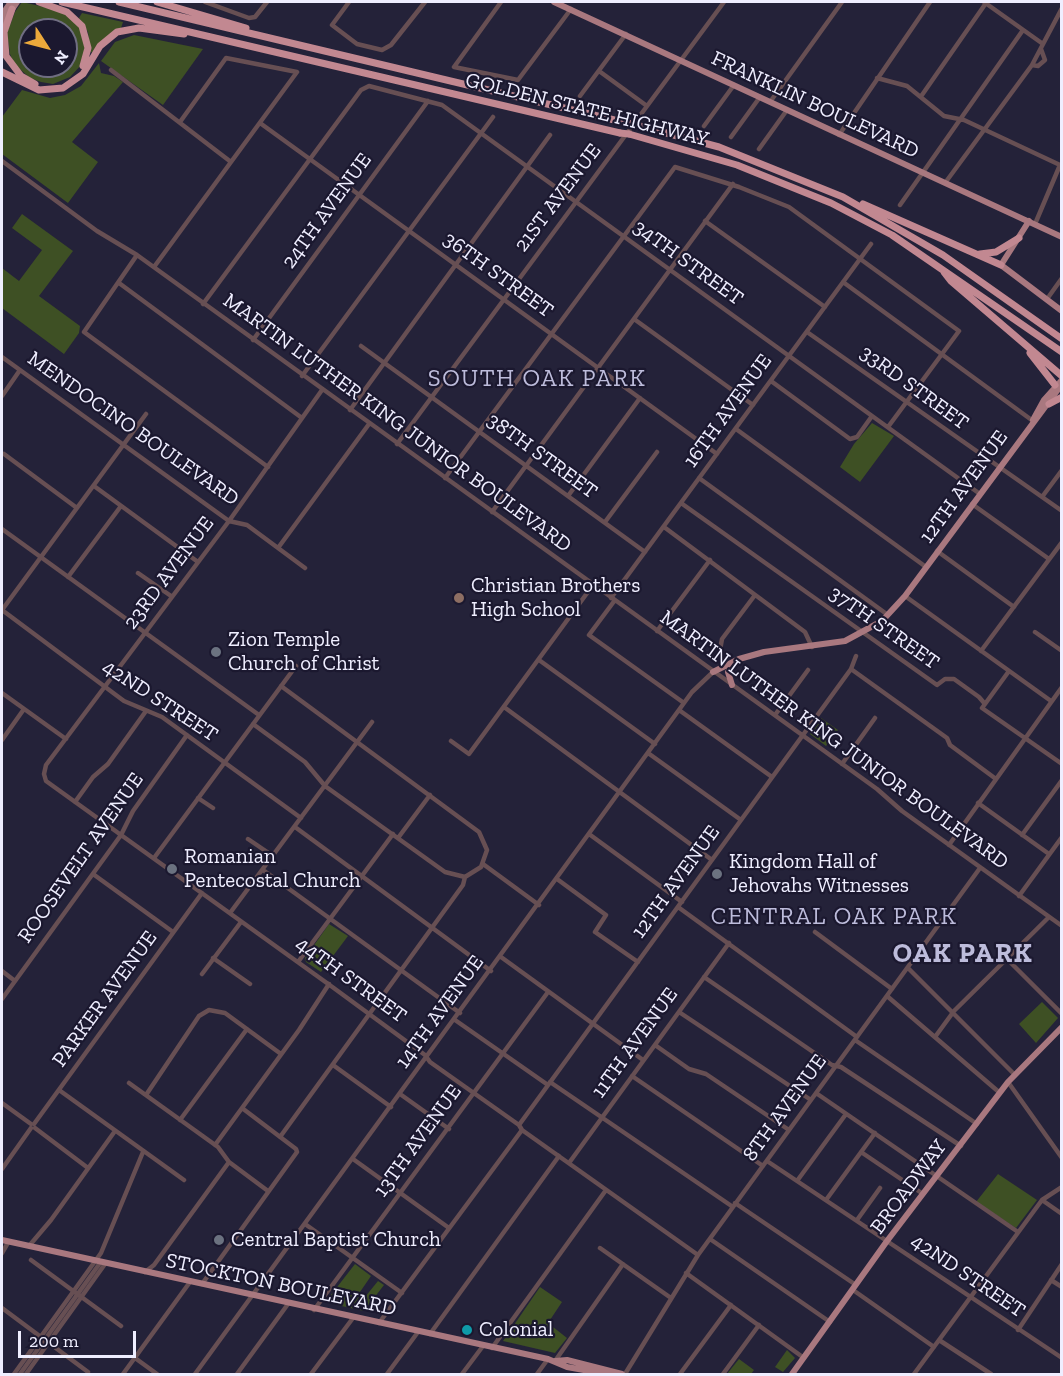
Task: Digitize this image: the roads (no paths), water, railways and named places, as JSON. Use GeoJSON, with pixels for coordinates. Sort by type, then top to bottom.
{"type":"FeatureCollection","features":[{"type":"Feature","properties":{"kind":"highway"},"geometry":{"type":"LineString","coordinates":[[10,5],[3,44],[12,67],[30,82],[41,86],[63,83],[81,69],[88,48],[87,36],[75,17],[39,2]]}},
{"type":"Feature","properties":{"kind":"highway","name":"GOLDEN STATE HIGHWAY"},"geometry":{"type":"LineString","coordinates":[[62,2],[629,134],[688,150],[784,182],[892,235],[1062,352]]}},
{"type":"Feature","properties":{"kind":"highway","name":"GOLDEN STATE HIGHWAY"},"geometry":{"type":"LineString","coordinates":[[119,2],[636,125],[719,147],[843,197],[943,255],[1062,339]]}},
{"type":"Feature","properties":{"kind":"highway"},"geometry":{"type":"LineString","coordinates":[[157,2],[282,40]]}},
{"type":"Feature","properties":{"kind":"highway"},"geometry":{"type":"LineString","coordinates":[[2,72],[27,86],[51,91],[74,82],[107,38],[128,28],[225,40]]}},
{"type":"Feature","properties":{"kind":"highway"},"geometry":{"type":"LineString","coordinates":[[843,197],[1001,265]]}},
{"type":"Feature","properties":{"kind":"highway"},"geometry":{"type":"LineString","coordinates":[[975,254],[996,252],[1018,238]]}},
{"type":"Feature","properties":{"kind":"highway"},"geometry":{"type":"LineString","coordinates":[[941,267],[951,281],[1018,339],[1060,381]]}},
{"type":"Feature","properties":{"kind":"highway"},"geometry":{"type":"LineString","coordinates":[[1018,339],[1060,381]]}},
{"type":"Feature","properties":{"kind":"highway"},"geometry":{"type":"LineString","coordinates":[[1048,404],[1062,397]]}},
{"type":"Feature","properties":{"kind":"main road"},"geometry":{"type":"LineString","coordinates":[[2,15],[10,5],[17,2]]}},
{"type":"Feature","properties":{"kind":"main road","name":"FRANKLIN BOULEVARD"},"geometry":{"type":"LineString","coordinates":[[555,2],[1061,236]]}},
{"type":"Feature","properties":{"kind":"main road"},"geometry":{"type":"LineString","coordinates":[[2,24],[10,5]]}},
{"type":"Feature","properties":{"kind":"main road"},"geometry":{"type":"LineString","coordinates":[[1032,223],[1018,238],[1001,265],[1062,310]]}},
{"type":"Feature","properties":{"kind":"main road","name":"12TH AVENUE"},"geometry":{"type":"LineString","coordinates":[[713,672],[735,661],[771,651],[842,642],[863,633],[888,615],[905,596],[1033,421],[1048,404],[1060,381]]}},
{"type":"Feature","properties":{"kind":"main road","name":"12TH AVENUE"},"geometry":{"type":"LineString","coordinates":[[1033,421],[1037,411],[1060,381]]}},
{"type":"Feature","properties":{"kind":"main road"},"geometry":{"type":"LineString","coordinates":[[732,685],[728,672],[735,661]]}},
{"type":"Feature","properties":{"kind":"main road","name":"BROADWAY"},"geometry":{"type":"LineString","coordinates":[[792,1374],[887,1241],[1008,1082],[1062,1027]]}},
{"type":"Feature","properties":{"kind":"main road","name":"STOCKTON BOULEVARD"},"geometry":{"type":"LineString","coordinates":[[5,1240],[314,1310],[551,1360],[567,1360],[623,1374]]}},
{"type":"Feature","properties":{"kind":"main road","name":"STOCKTON BOULEVARD"},"geometry":{"type":"LineString","coordinates":[[551,1360],[567,1367],[606,1374]]}},
{"type":"Feature","properties":{"kind":"street"},"geometry":{"type":"LineString","coordinates":[[205,2],[249,18],[258,14],[267,2]]}},
{"type":"Feature","properties":{"kind":"street"},"geometry":{"type":"LineString","coordinates":[[349,2],[332,25],[357,44],[377,50],[386,49],[425,2]]}},
{"type":"Feature","properties":{"kind":"street"},"geometry":{"type":"LineString","coordinates":[[501,2],[454,66],[518,80],[571,9]]}},
{"type":"Feature","properties":{"kind":"street","name":"21ST AVENUE"},"geometry":{"type":"LineString","coordinates":[[397,444],[724,2]]}},
{"type":"Feature","properties":{"kind":"street"},"geometry":{"type":"LineString","coordinates":[[770,102],[842,2]]}},
{"type":"Feature","properties":{"kind":"street"},"geometry":{"type":"LineString","coordinates":[[839,135],[930,2]]}},
{"type":"Feature","properties":{"kind":"street"},"geometry":{"type":"LineString","coordinates":[[922,95],[985,2],[1042,46],[1045,60],[1038,66],[1032,65]]}},
{"type":"Feature","properties":{"kind":"street"},"geometry":{"type":"LineString","coordinates":[[945,183],[1032,65],[1062,8]]}},
{"type":"Feature","properties":{"kind":"street"},"geometry":{"type":"LineString","coordinates":[[900,206],[1023,30]]}},
{"type":"Feature","properties":{"kind":"street"},"geometry":{"type":"LineString","coordinates":[[580,96],[626,34]]}},
{"type":"Feature","properties":{"kind":"street"},"geometry":{"type":"LineString","coordinates":[[154,267],[297,72],[226,58],[180,122]]}},
{"type":"Feature","properties":{"kind":"street"},"geometry":{"type":"LineString","coordinates":[[111,70],[231,162]]}},
{"type":"Feature","properties":{"kind":"street"},"geometry":{"type":"LineString","coordinates":[[599,71],[647,106]]}},
{"type":"Feature","properties":{"kind":"street"},"geometry":{"type":"LineString","coordinates":[[877,78],[907,86],[922,95],[939,112],[1060,165],[1032,223]]}},
{"type":"Feature","properties":{"kind":"street"},"geometry":{"type":"LineString","coordinates":[[704,126],[734,85]]}},
{"type":"Feature","properties":{"kind":"street","name":"34TH STREET"},"geometry":{"type":"LineString","coordinates":[[311,158],[364,87],[442,105],[980,494]]}},
{"type":"Feature","properties":{"kind":"street"},"geometry":{"type":"LineString","coordinates":[[731,137],[760,98]]}},
{"type":"Feature","properties":{"kind":"street","name":"24TH AVENUE"},"geometry":{"type":"LineString","coordinates":[[253,340],[428,101]]}},
{"type":"Feature","properties":{"kind":"street"},"geometry":{"type":"LineString","coordinates":[[759,149],[787,110]]}},
{"type":"Feature","properties":{"kind":"street"},"geometry":{"type":"LineString","coordinates":[[302,376],[493,117]]}},
{"type":"Feature","properties":{"kind":"street","name":"36TH STREET"},"geometry":{"type":"LineString","coordinates":[[260,123],[717,454]]}},
{"type":"Feature","properties":{"kind":"street"},"geometry":{"type":"LineString","coordinates":[[350,410],[550,135]]}},
{"type":"Feature","properties":{"kind":"street"},"geometry":{"type":"LineString","coordinates":[[203,304],[311,158]]}},
{"type":"Feature","properties":{"kind":"street","name":"MARTIN LUTHER KING JUNIOR BOULEVARD"},"geometry":{"type":"LineString","coordinates":[[2,161],[96,231],[154,267],[302,376],[803,735],[949,845],[1062,926]]}},
{"type":"Feature","properties":{"kind":"street"},"geometry":{"type":"LineString","coordinates":[[445,478],[675,167],[733,184],[789,207],[959,331],[888,427]]}},
{"type":"Feature","properties":{"kind":"street"},"geometry":{"type":"LineString","coordinates":[[492,512],[733,184]]}},
{"type":"Feature","properties":{"kind":"street"},"geometry":{"type":"LineString","coordinates":[[705,222],[825,307]]}},
{"type":"Feature","properties":{"kind":"street","name":"16TH AVENUE"},"geometry":{"type":"LineString","coordinates":[[684,703],[589,635],[645,552],[870,244]]}},
{"type":"Feature","properties":{"kind":"street"},"geometry":{"type":"LineString","coordinates":[[137,255],[120,283],[84,332],[268,467]]}},
{"type":"Feature","properties":{"kind":"street"},"geometry":{"type":"LineString","coordinates":[[1047,299],[1062,278]]}},
{"type":"Feature","properties":{"kind":"street"},"geometry":{"type":"LineString","coordinates":[[843,282],[1033,421]]}},
{"type":"Feature","properties":{"kind":"street"},"geometry":{"type":"LineString","coordinates":[[120,283],[303,418]]}},
{"type":"Feature","properties":{"kind":"street"},"geometry":{"type":"LineString","coordinates":[[634,319],[753,405]]}},
{"type":"Feature","properties":{"kind":"street","name":"33RD STREET"},"geometry":{"type":"LineString","coordinates":[[807,332],[1062,511]]}},
{"type":"Feature","properties":{"kind":"street","name":"38TH STREET"},"geometry":{"type":"LineString","coordinates":[[361,346],[645,552]]}},
{"type":"Feature","properties":{"kind":"street","name":"MENDOCINO BOULEVARD"},"geometry":{"type":"LineString","coordinates":[[2,357],[229,520],[244,523],[305,567]]}},
{"type":"Feature","properties":{"kind":"street"},"geometry":{"type":"LineString","coordinates":[[2,396],[20,370]]}},
{"type":"Feature","properties":{"kind":"street"},"geometry":{"type":"LineString","coordinates":[[771,381],[850,439],[857,437],[872,416]]}},
{"type":"Feature","properties":{"kind":"street","name":"23RD AVENUE"},"geometry":{"type":"LineString","coordinates":[[44,774],[46,765],[229,520],[322,390]]}},
{"type":"Feature","properties":{"kind":"street"},"geometry":{"type":"LineString","coordinates":[[568,496],[640,398]]}},
{"type":"Feature","properties":{"kind":"street"},"geometry":{"type":"LineString","coordinates":[[2,610],[146,414]]}},
{"type":"Feature","properties":{"kind":"street"},"geometry":{"type":"LineString","coordinates":[[278,548],[369,424]]}},
{"type":"Feature","properties":{"kind":"street"},"geometry":{"type":"LineString","coordinates":[[736,429],[926,567]]}},
{"type":"Feature","properties":{"kind":"street"},"geometry":{"type":"LineString","coordinates":[[605,522],[657,452]]}},
{"type":"Feature","properties":{"kind":"street"},"geometry":{"type":"LineString","coordinates":[[4,454],[77,508]]}},
{"type":"Feature","properties":{"kind":"street"},"geometry":{"type":"LineString","coordinates":[[1042,497],[1062,470]]}},
{"type":"Feature","properties":{"kind":"street"},"geometry":{"type":"LineString","coordinates":[[699,478],[888,615]]}},
{"type":"Feature","properties":{"kind":"street"},"geometry":{"type":"LineString","coordinates":[[94,486],[198,562]]}},
{"type":"Feature","properties":{"kind":"street","name":"37TH STREET"},"geometry":{"type":"LineString","coordinates":[[681,503],[937,685],[945,679],[954,679],[985,704],[982,708],[1062,764]]}},
{"type":"Feature","properties":{"kind":"street"},"geometry":{"type":"LineString","coordinates":[[972,504],[1048,559]]}},
{"type":"Feature","properties":{"kind":"street"},"geometry":{"type":"LineString","coordinates":[[68,577],[121,506]]}},
{"type":"Feature","properties":{"kind":"street"},"geometry":{"type":"LineString","coordinates":[[664,526],[756,593],[722,640],[720,650]]}},
{"type":"Feature","properties":{"kind":"street"},"geometry":{"type":"LineString","coordinates":[[2,529],[259,715]]}},
{"type":"Feature","properties":{"kind":"street"},"geometry":{"type":"LineString","coordinates":[[981,651],[1062,542]]}},
{"type":"Feature","properties":{"kind":"street"},"geometry":{"type":"LineString","coordinates":[[937,551],[1014,607]]}},
{"type":"Feature","properties":{"kind":"street"},"geometry":{"type":"LineString","coordinates":[[657,631],[710,560]]}},
{"type":"Feature","properties":{"kind":"street"},"geometry":{"type":"LineString","coordinates":[[138,573],[171,596]]}},
{"type":"Feature","properties":{"kind":"street"},"geometry":{"type":"LineString","coordinates":[[451,741],[469,754],[593,585]]}},
{"type":"Feature","properties":{"kind":"street"},"geometry":{"type":"LineString","coordinates":[[754,595],[805,632],[812,646]]}},
{"type":"Feature","properties":{"kind":"street"},"geometry":{"type":"LineString","coordinates":[[905,596],[1051,701]]}},
{"type":"Feature","properties":{"kind":"street","name":"42ND STREET"},"geometry":{"type":"LineString","coordinates":[[2,610],[127,704],[162,717],[301,818]]}},
{"type":"Feature","properties":{"kind":"street"},"geometry":{"type":"LineString","coordinates":[[1035,632],[1062,651]]}},
{"type":"Feature","properties":{"kind":"street","name":"12TH AVENUE"},"geometry":{"type":"LineString","coordinates":[[379,1323],[521,1127],[549,1083],[851,669],[856,657]]}},
{"type":"Feature","properties":{"kind":"street"},"geometry":{"type":"LineString","coordinates":[[538,660],[655,744]]}},
{"type":"Feature","properties":{"kind":"street"},"geometry":{"type":"LineString","coordinates":[[154,858],[296,666]]}},
{"type":"Feature","properties":{"kind":"street"},"geometry":{"type":"LineString","coordinates":[[851,669],[947,738],[950,745],[996,778]]}},
{"type":"Feature","properties":{"kind":"street"},"geometry":{"type":"LineString","coordinates":[[775,715],[808,670]]}},
{"type":"Feature","properties":{"kind":"street"},"geometry":{"type":"LineString","coordinates":[[985,704],[1010,671]]}},
{"type":"Feature","properties":{"kind":"street","name":"14TH AVENUE"},"geometry":{"type":"LineString","coordinates":[[195,1374],[427,1059],[684,703],[697,686],[713,672]]}},
{"type":"Feature","properties":{"kind":"street"},"geometry":{"type":"LineString","coordinates":[[253,724],[305,762],[325,786],[445,872],[465,877],[478,871],[483,864],[487,850],[482,836],[430,795],[357,743],[339,727],[281,686]]}},
{"type":"Feature","properties":{"kind":"street"},"geometry":{"type":"LineString","coordinates":[[949,845],[1062,687]]}},
{"type":"Feature","properties":{"kind":"street"},"geometry":{"type":"LineString","coordinates":[[2,693],[66,740]]}},
{"type":"Feature","properties":{"kind":"street"},"geometry":{"type":"LineString","coordinates":[[504,707],[712,860]]}},
{"type":"Feature","properties":{"kind":"street"},"geometry":{"type":"LineString","coordinates":[[2,740],[24,709]]}},
{"type":"Feature","properties":{"kind":"street"},"geometry":{"type":"LineString","coordinates":[[75,802],[93,777],[108,764],[146,711]]}},
{"type":"Feature","properties":{"kind":"street"},"geometry":{"type":"LineString","coordinates":[[679,711],[772,777]]}},
{"type":"Feature","properties":{"kind":"street"},"geometry":{"type":"LineString","coordinates":[[842,764],[875,718]]}},
{"type":"Feature","properties":{"kind":"street"},"geometry":{"type":"LineString","coordinates":[[230,914],[372,722]]}},
{"type":"Feature","properties":{"kind":"street","name":"ROOSEVELT AVENUE"},"geometry":{"type":"LineString","coordinates":[[2,999],[121,835],[128,817],[187,735]]}},
{"type":"Feature","properties":{"kind":"street"},"geometry":{"type":"LineString","coordinates":[[648,753],[741,820]]}},
{"type":"Feature","properties":{"kind":"street","name":"44TH STREET"},"geometry":{"type":"LineString","coordinates":[[44,774],[46,781],[329,984],[559,1156],[698,1255]]}},
{"type":"Feature","properties":{"kind":"street"},"geometry":{"type":"LineString","coordinates":[[1022,835],[1062,780]]}},
{"type":"Feature","properties":{"kind":"street"},"geometry":{"type":"LineString","coordinates":[[398,838],[430,795]]}},
{"type":"Feature","properties":{"kind":"street"},"geometry":{"type":"LineString","coordinates":[[198,798],[213,808]]}},
{"type":"Feature","properties":{"kind":"street"},"geometry":{"type":"LineString","coordinates":[[978,803],[1049,854]]}},
{"type":"Feature","properties":{"kind":"street"},"geometry":{"type":"LineString","coordinates":[[294,827],[490,971]]}},
{"type":"Feature","properties":{"kind":"street"},"geometry":{"type":"LineString","coordinates":[[298,963],[393,834]]}},
{"type":"Feature","properties":{"kind":"street"},"geometry":{"type":"LineString","coordinates":[[589,834],[682,902]]}},
{"type":"Feature","properties":{"kind":"street"},"geometry":{"type":"LineString","coordinates":[[1019,896],[1062,837]]}},
{"type":"Feature","properties":{"kind":"street"},"geometry":{"type":"LineString","coordinates":[[248,839],[273,856]]}},
{"type":"Feature","properties":{"kind":"street"},"geometry":{"type":"LineString","coordinates":[[483,864],[539,904]]}},
{"type":"Feature","properties":{"kind":"street","name":"8TH AVENUE"},"geometry":{"type":"LineString","coordinates":[[623,1374],[698,1255],[981,868]]}},
{"type":"Feature","properties":{"kind":"street"},"geometry":{"type":"LineString","coordinates":[[263,870],[460,1013]]}},
{"type":"Feature","properties":{"kind":"street"},"geometry":{"type":"LineString","coordinates":[[93,874],[173,932]]}},
{"type":"Feature","properties":{"kind":"street"},"geometry":{"type":"LineString","coordinates":[[280,1137],[463,885],[465,877]]}},
{"type":"Feature","properties":{"kind":"street"},"geometry":{"type":"LineString","coordinates":[[557,879],[606,915],[596,932],[638,962]]}},
{"type":"Feature","properties":{"kind":"street","name":"PARKER AVENUE"},"geometry":{"type":"LineString","coordinates":[[2,1169],[201,893]]}},
{"type":"Feature","properties":{"kind":"street"},"geometry":{"type":"LineString","coordinates":[[678,907],[977,1124]]}},
{"type":"Feature","properties":{"kind":"street"},"geometry":{"type":"LineString","coordinates":[[935,1037],[953,1013],[1049,917]]}},
{"type":"Feature","properties":{"kind":"street"},"geometry":{"type":"LineString","coordinates":[[202,974],[241,922]]}},
{"type":"Feature","properties":{"kind":"street"},"geometry":{"type":"LineString","coordinates":[[815,932],[892,989]]}},
{"type":"Feature","properties":{"kind":"street","name":"11TH AVENUE"},"geometry":{"type":"LineString","coordinates":[[569,1163],[729,943]]}},
{"type":"Feature","properties":{"kind":"street"},"geometry":{"type":"LineString","coordinates":[[501,957],[644,1060]]}},
{"type":"Feature","properties":{"kind":"street"},"geometry":{"type":"LineString","coordinates":[[213,958],[250,984]]}},
{"type":"Feature","properties":{"kind":"street"},"geometry":{"type":"LineString","coordinates":[[1007,959],[1062,1014]]}},
{"type":"Feature","properties":{"kind":"street"},"geometry":{"type":"LineString","coordinates":[[908,968],[1015,1075]]}},
{"type":"Feature","properties":{"kind":"street"},"geometry":{"type":"LineString","coordinates":[[2,971],[15,981]]}},
{"type":"Feature","properties":{"kind":"street"},"geometry":{"type":"LineString","coordinates":[[704,977],[755,1014],[961,1146]]}},
{"type":"Feature","properties":{"kind":"street"},"geometry":{"type":"LineString","coordinates":[[214,1145],[329,984]]}},
{"type":"Feature","properties":{"kind":"street","name":"13TH AVENUE"},"geometry":{"type":"LineString","coordinates":[[314,1310],[548,992]]}},
{"type":"Feature","properties":{"kind":"street"},"geometry":{"type":"LineString","coordinates":[[887,996],[1000,1093]]}},
{"type":"Feature","properties":{"kind":"street"},"geometry":{"type":"LineString","coordinates":[[146,1095],[205,1011],[221,1011],[281,1054]]}},
{"type":"Feature","properties":{"kind":"street"},"geometry":{"type":"LineString","coordinates":[[679,1012],[811,1100]]}},
{"type":"Feature","properties":{"kind":"street"},"geometry":{"type":"LineString","coordinates":[[455,1020],[601,1119],[734,1205],[855,1288],[934,1347]]}},
{"type":"Feature","properties":{"kind":"street"},"geometry":{"type":"LineString","coordinates":[[180,1120],[247,1029]]}},
{"type":"Feature","properties":{"kind":"street"},"geometry":{"type":"LineString","coordinates":[[655,1045],[689,1069],[706,1074],[789,1130]]}},
{"type":"Feature","properties":{"kind":"street"},"geometry":{"type":"LineString","coordinates":[[333,1065],[391,1107]]}},
{"type":"Feature","properties":{"kind":"street"},"geometry":{"type":"LineString","coordinates":[[632,1076],[763,1166]]}},
{"type":"Feature","properties":{"kind":"street"},"geometry":{"type":"LineString","coordinates":[[1008,1082],[1062,1158]]}},
{"type":"Feature","properties":{"kind":"street"},"geometry":{"type":"LineString","coordinates":[[129,1083],[214,1145],[229,1162],[268,1191]]}},
{"type":"Feature","properties":{"kind":"street"},"geometry":{"type":"LineString","coordinates":[[59,1090],[184,1180]]}},
{"type":"Feature","properties":{"kind":"street"},"geometry":{"type":"LineString","coordinates":[[816,1093],[1018,1232]]}},
{"type":"Feature","properties":{"kind":"street"},"geometry":{"type":"LineString","coordinates":[[400,1094],[449,1129]]}},
{"type":"Feature","properties":{"kind":"street"},"geometry":{"type":"LineString","coordinates":[[2,1103],[88,1167]]}},
{"type":"Feature","properties":{"kind":"street"},"geometry":{"type":"LineString","coordinates":[[201,1285],[297,1152],[242,1108]]}},
{"type":"Feature","properties":{"kind":"street"},"geometry":{"type":"LineString","coordinates":[[797,1181],[846,1114]]}},
{"type":"Feature","properties":{"kind":"street"},"geometry":{"type":"LineString","coordinates":[[28,1246],[36,1239],[115,1131]]}},
{"type":"Feature","properties":{"kind":"street"},"geometry":{"type":"LineString","coordinates":[[826,1200],[875,1133]]}},
{"type":"Feature","properties":{"kind":"street"},"geometry":{"type":"LineString","coordinates":[[20,1374],[100,1263],[101,1253],[143,1152]]}},
{"type":"Feature","properties":{"kind":"street"},"geometry":{"type":"LineString","coordinates":[[861,1152],[923,1194]]}},
{"type":"Feature","properties":{"kind":"street"},"geometry":{"type":"LineString","coordinates":[[430,1334],[559,1156]]}},
{"type":"Feature","properties":{"kind":"street"},"geometry":{"type":"LineString","coordinates":[[352,1159],[449,1228]]}},
{"type":"Feature","properties":{"kind":"street","name":"42ND STREET"},"geometry":{"type":"LineString","coordinates":[[767,1161],[1062,1358]]}},
{"type":"Feature","properties":{"kind":"street"},"geometry":{"type":"LineString","coordinates":[[145,1272],[154,1265],[229,1162]]}},
{"type":"Feature","properties":{"kind":"street"},"geometry":{"type":"LineString","coordinates":[[914,1374],[1042,1200],[1062,1187]]}},
{"type":"Feature","properties":{"kind":"street"},"geometry":{"type":"LineString","coordinates":[[857,1220],[880,1188]]}},
{"type":"Feature","properties":{"kind":"street"},"geometry":{"type":"LineString","coordinates":[[492,1348],[606,1190]]}},
{"type":"Feature","properties":{"kind":"street"},"geometry":{"type":"LineString","coordinates":[[1042,1200],[1062,1214]]}},
{"type":"Feature","properties":{"kind":"street"},"geometry":{"type":"LineString","coordinates":[[305,1224],[402,1293]]}},
{"type":"Feature","properties":{"kind":"street"},"geometry":{"type":"LineString","coordinates":[[710,1239],[830,1323]]}},
{"type":"Feature","properties":{"kind":"street"},"geometry":{"type":"LineString","coordinates":[[2,1253],[5,1240]]}},
{"type":"Feature","properties":{"kind":"street"},"geometry":{"type":"LineString","coordinates":[[600,1248],[671,1298]]}},
{"type":"Feature","properties":{"kind":"street"},"geometry":{"type":"LineString","coordinates":[[31,1260],[121,1326]]}},
{"type":"Feature","properties":{"kind":"street"},"geometry":{"type":"LineString","coordinates":[[78,1294],[100,1263]]}},
{"type":"Feature","properties":{"kind":"street"},"geometry":{"type":"LineString","coordinates":[[537,1374],[551,1360],[623,1264]]}},
{"type":"Feature","properties":{"kind":"street"},"geometry":{"type":"LineString","coordinates":[[1018,1330],[1062,1264]]}},
{"type":"Feature","properties":{"kind":"street"},"geometry":{"type":"LineString","coordinates":[[686,1273],[804,1358]]}},
{"type":"Feature","properties":{"kind":"street"},"geometry":{"type":"LineString","coordinates":[[1051,1280],[1062,1287]]}},
{"type":"Feature","properties":{"kind":"street"},"geometry":{"type":"LineString","coordinates":[[123,1374],[190,1282]]}},
{"type":"Feature","properties":{"kind":"street"},"geometry":{"type":"LineString","coordinates":[[237,1374],[288,1304]]}},
{"type":"Feature","properties":{"kind":"street"},"geometry":{"type":"LineString","coordinates":[[680,1374],[731,1305]]}},
{"type":"Feature","properties":{"kind":"street"},"geometry":{"type":"LineString","coordinates":[[2,1308],[88,1372]]}},
{"type":"Feature","properties":{"kind":"street"},"geometry":{"type":"LineString","coordinates":[[311,1374],[352,1318]]}},
{"type":"Feature","properties":{"kind":"street"},"geometry":{"type":"LineString","coordinates":[[723,1374],[759,1325]]}},
{"type":"Feature","properties":{"kind":"street"},"geometry":{"type":"LineString","coordinates":[[387,1374],[418,1332]]}},
{"type":"Feature","properties":{"kind":"street"},"geometry":{"type":"LineString","coordinates":[[14,1374],[45,1340]]}},
{"type":"Feature","properties":{"kind":"street"},"geometry":{"type":"LineString","coordinates":[[26,1374],[45,1340]]}},
{"type":"Feature","properties":{"kind":"street"},"geometry":{"type":"LineString","coordinates":[[939,1340],[992,1374]]}},
{"type":"Feature","properties":{"kind":"street"},"geometry":{"type":"LineString","coordinates":[[462,1374],[483,1346]]}},
{"type":"Feature","properties":{"kind":"street"},"geometry":{"type":"LineString","coordinates":[[135,1358],[157,1374]]}},
{"type":"Feature","properties":{"kind":"place","name":"Christian Brothers High School"},"geometry":{"type":"Point","coordinates":[459,598]}},
{"type":"Feature","properties":{"kind":"place","name":"Zion Temple Church of Christ"},"geometry":{"type":"Point","coordinates":[216,652]}},
{"type":"Feature","properties":{"kind":"place","name":"Romanian Pentecostal Church"},"geometry":{"type":"Point","coordinates":[172,869]}},
{"type":"Feature","properties":{"kind":"place","name":"Kingdom Hall of Jehovahs Witnesses"},"geometry":{"type":"Point","coordinates":[717,874]}},
{"type":"Feature","properties":{"kind":"place","name":"Central Baptist Church"},"geometry":{"type":"Point","coordinates":[219,1240]}},
{"type":"Feature","properties":{"kind":"place","name":"Colonial"},"geometry":{"type":"Point","coordinates":[467,1330]}},
{"type":"Feature","properties":{"kind":"district","name":"SOUTH OAK PARK"},"geometry":{"type":"Point","coordinates":[537,379]}},
{"type":"Feature","properties":{"kind":"district","name":"CENTRAL OAK PARK"},"geometry":{"type":"Point","coordinates":[834,917]}},
{"type":"Feature","properties":{"kind":"district","name":"OAK PARK"},"geometry":{"type":"Point","coordinates":[963,954]}}]}
